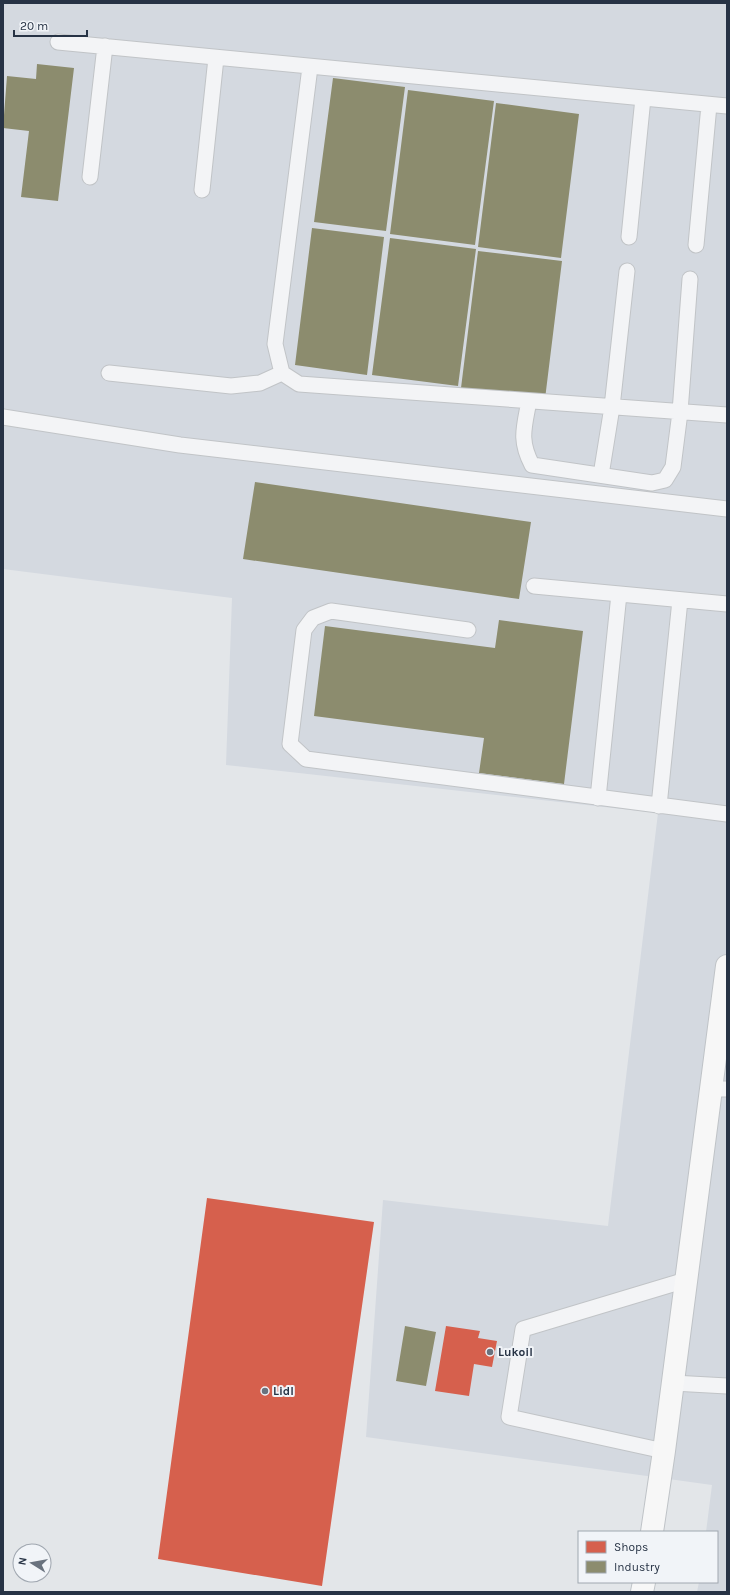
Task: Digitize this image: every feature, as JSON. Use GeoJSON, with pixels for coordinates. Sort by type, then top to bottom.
{"type":"FeatureCollection","features":[{"type":"Feature","properties":{"kind":"main road"},"geometry":{"type":"LineString","coordinates":[[652,1531],[686,1280],[720,1089],[727,966]]}},
{"type":"Feature","properties":{"kind":"lane"},"geometry":{"type":"LineString","coordinates":[[58,42],[727,106]]}},
{"type":"Feature","properties":{"kind":"lane"},"geometry":{"type":"LineString","coordinates":[[90,177],[105,46]]}},
{"type":"Feature","properties":{"kind":"lane"},"geometry":{"type":"LineString","coordinates":[[202,190],[216,58]]}},
{"type":"Feature","properties":{"kind":"lane"},"geometry":{"type":"LineString","coordinates":[[310,67],[275,344],[282,373],[299,384],[727,415]]}},
{"type":"Feature","properties":{"kind":"lane"},"geometry":{"type":"LineString","coordinates":[[629,237],[643,98]]}},
{"type":"Feature","properties":{"kind":"lane"},"geometry":{"type":"LineString","coordinates":[[696,245],[709,105]]}},
{"type":"Feature","properties":{"kind":"lane"},"geometry":{"type":"LineString","coordinates":[[601,476],[612,407],[627,271]]}},
{"type":"Feature","properties":{"kind":"lane"},"geometry":{"type":"LineString","coordinates":[[529,401],[524,430],[524,450],[532,465],[652,483],[665,480],[673,467],[680,412],[690,279]]}},
{"type":"Feature","properties":{"kind":"lane"},"geometry":{"type":"LineString","coordinates":[[109,372],[231,386],[260,383],[282,373]]}},
{"type":"Feature","properties":{"kind":"lane"},"geometry":{"type":"LineString","coordinates":[[3,417],[180,445],[727,509]]}},
{"type":"Feature","properties":{"kind":"lane"},"geometry":{"type":"LineString","coordinates":[[534,586],[727,604]]}},
{"type":"Feature","properties":{"kind":"lane"},"geometry":{"type":"LineString","coordinates":[[598,798],[619,594]]}},
{"type":"Feature","properties":{"kind":"lane"},"geometry":{"type":"LineString","coordinates":[[659,806],[680,600]]}},
{"type":"Feature","properties":{"kind":"lane"},"geometry":{"type":"LineString","coordinates":[[468,630],[331,611],[313,618],[304,630],[290,744],[306,760],[727,814]]}},
{"type":"Feature","properties":{"kind":"lane"},"geometry":{"type":"LineString","coordinates":[[664,1451],[509,1417],[523,1329],[686,1280]]}},
{"type":"Feature","properties":{"kind":"lane"},"geometry":{"type":"LineString","coordinates":[[673,1383],[727,1386]]}},
{"type":"Feature","properties":{"kind":"shaded area"},"geometry":{"type":"Polygon","coordinates":[[[3,3],[727,3],[727,1592],[697,1592],[699,1583],[718,1583],[718,1531],[706,1531],[712,1485],[366,1437],[383,1200],[608,1226],[658,813],[226,765],[232,598],[3,569],[3,3]]]}},
{"type":"Feature","properties":{"kind":"building: Shops","name":"Lidl"},"geometry":{"type":"Polygon","coordinates":[[[207,1198],[374,1222],[322,1586],[158,1559],[207,1198]]]}},
{"type":"Feature","properties":{"kind":"building: Shops"},"geometry":{"type":"Polygon","coordinates":[[[446,1326],[480,1331],[478,1338],[497,1341],[492,1367],[474,1364],[469,1396],[435,1391],[446,1326]]]}},
{"type":"Feature","properties":{"kind":"building: Industry"},"geometry":{"type":"Polygon","coordinates":[[[37,64],[74,68],[58,201],[21,197],[29,131],[3,128],[7,76],[36,79],[37,64]]]}},
{"type":"Feature","properties":{"kind":"building: Industry"},"geometry":{"type":"Polygon","coordinates":[[[333,78],[405,87],[386,231],[314,222],[333,78]]]}},
{"type":"Feature","properties":{"kind":"building: Industry"},"geometry":{"type":"Polygon","coordinates":[[[408,90],[494,101],[475,245],[390,234],[408,90]]]}},
{"type":"Feature","properties":{"kind":"building: Industry"},"geometry":{"type":"Polygon","coordinates":[[[496,103],[579,114],[561,258],[478,247],[496,103]]]}},
{"type":"Feature","properties":{"kind":"building: Industry"},"geometry":{"type":"Polygon","coordinates":[[[312,228],[384,237],[367,375],[295,365],[312,228]]]}},
{"type":"Feature","properties":{"kind":"building: Industry"},"geometry":{"type":"Polygon","coordinates":[[[390,238],[476,249],[458,386],[372,375],[390,238]]]}},
{"type":"Feature","properties":{"kind":"building: Industry"},"geometry":{"type":"Polygon","coordinates":[[[478,251],[562,261],[545,399],[461,388],[478,251]]]}},
{"type":"Feature","properties":{"kind":"building: Industry"},"geometry":{"type":"Polygon","coordinates":[[[255,482],[531,522],[519,599],[243,559],[255,482]]]}},
{"type":"Feature","properties":{"kind":"building: Industry"},"geometry":{"type":"Polygon","coordinates":[[[499,620],[583,631],[564,784],[479,773],[484,738],[314,716],[325,626],[495,648],[499,620]]]}},
{"type":"Feature","properties":{"kind":"building: Industry"},"geometry":{"type":"Polygon","coordinates":[[[405,1326],[436,1332],[426,1386],[396,1381],[405,1326]]]}},
{"type":"Feature","properties":{"kind":"place","name":"Lukoil"},"geometry":{"type":"Point","coordinates":[490,1352]}},
{"type":"Feature","properties":{"kind":"place","name":"Lidl"},"geometry":{"type":"Point","coordinates":[265,1391]}}]}
